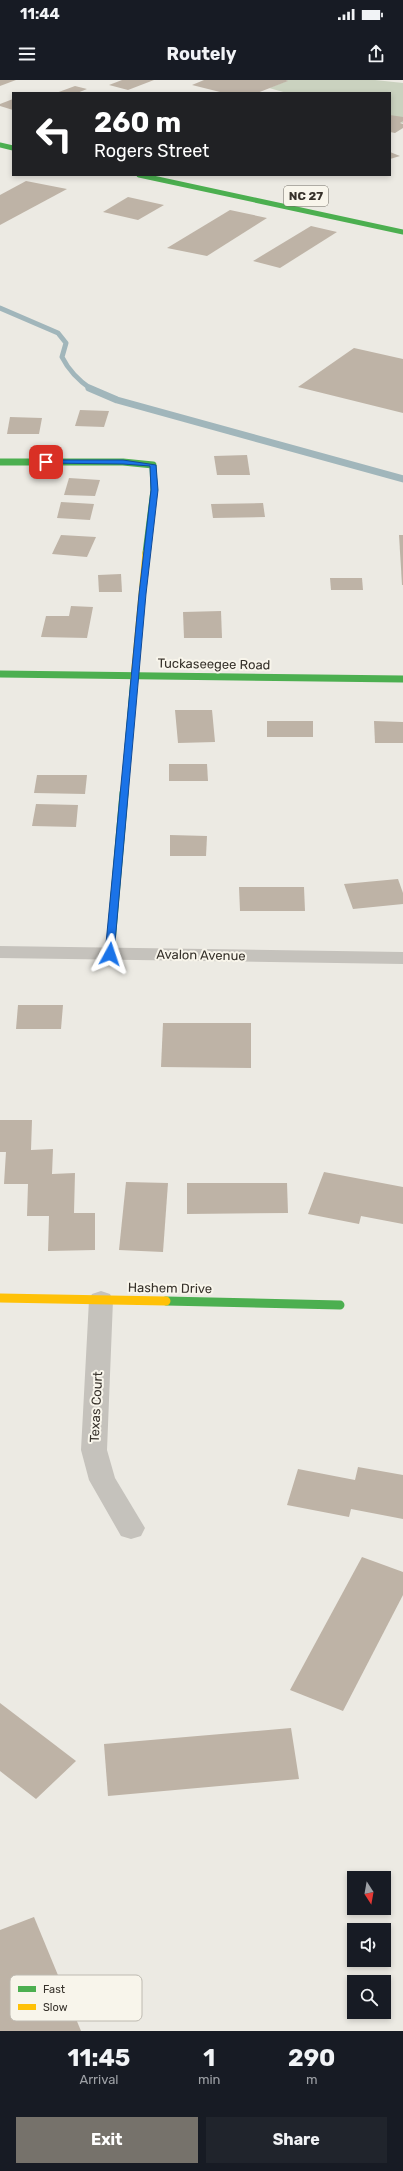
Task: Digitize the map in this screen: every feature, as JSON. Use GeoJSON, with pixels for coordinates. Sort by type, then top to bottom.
{"type":"FeatureCollection","features":[{"type":"Feature","properties":{"kind":"street"},"geometry":{"type":"LineString","coordinates":[[0,145],[12,148]]}},
{"type":"Feature","properties":{"kind":"street","name":"NC 27"},"geometry":{"type":"LineString","coordinates":[[144,176],[401,230]]}},
{"type":"Feature","properties":{"kind":"street"},"geometry":{"type":"LineString","coordinates":[[0,462],[123,462],[153,465],[154,490],[135,676],[110,954]]}},
{"type":"Feature","properties":{"kind":"street","name":"Tuckaseegee Road"},"geometry":{"type":"LineString","coordinates":[[0,674],[403,679]]}},
{"type":"Feature","properties":{"kind":"street","name":"Avalon Avenue"},"geometry":{"type":"LineString","coordinates":[[0,952],[403,958]]}},
{"type":"Feature","properties":{"kind":"street","name":"Hashem Drive"},"geometry":{"type":"LineString","coordinates":[[0,1298],[340,1305]]}},
{"type":"Feature","properties":{"kind":"street","name":"Texas Court"},"geometry":{"type":"LineString","coordinates":[[102,1300],[94,1450],[102,1480],[131,1528]]}},
{"type":"Feature","properties":{"kind":"green space"},"geometry":{"type":"Polygon","coordinates":[[[286,80],[375,80],[403,83],[403,123],[391,120],[391,92],[283,92],[269,88],[287,81],[286,80]]]}},
{"type":"Feature","properties":{"kind":"building"},"geometry":{"type":"Polygon","coordinates":[[[0,80],[16,80],[0,86],[0,80]]]}},
{"type":"Feature","properties":{"kind":"building"},"geometry":{"type":"Polygon","coordinates":[[[122,80],[154,80],[128,90],[109,85],[122,80]]]}},
{"type":"Feature","properties":{"kind":"building"},"geometry":{"type":"Polygon","coordinates":[[[204,80],[288,81],[260,92],[220,92],[192,85],[204,80]]]}},
{"type":"Feature","properties":{"kind":"building"},"geometry":{"type":"Polygon","coordinates":[[[75,86],[87,89],[80,92],[59,92],[75,86]]]}},
{"type":"Feature","properties":{"kind":"building"},"geometry":{"type":"Polygon","coordinates":[[[12,99],[12,110],[0,106],[0,104],[12,99]]]}},
{"type":"Feature","properties":{"kind":"building"},"geometry":{"type":"Polygon","coordinates":[[[391,115],[403,117],[403,121],[400,123],[403,124],[403,128],[395,133],[391,132],[391,115]]]}},
{"type":"Feature","properties":{"kind":"building"},"geometry":{"type":"Polygon","coordinates":[[[391,152],[400,156],[391,159],[391,152]]]}},
{"type":"Feature","properties":{"kind":"building"},"geometry":{"type":"Polygon","coordinates":[[[26,181],[67,189],[0,225],[0,195],[26,181]]]}},
{"type":"Feature","properties":{"kind":"building"},"geometry":{"type":"Polygon","coordinates":[[[128,197],[164,205],[138,220],[103,212],[128,197]]]}},
{"type":"Feature","properties":{"kind":"building"},"geometry":{"type":"Polygon","coordinates":[[[230,210],[267,218],[207,256],[167,248],[230,210]]]}},
{"type":"Feature","properties":{"kind":"building"},"geometry":{"type":"Polygon","coordinates":[[[311,226],[337,232],[280,268],[253,261],[311,226]]]}},
{"type":"Feature","properties":{"kind":"building"},"geometry":{"type":"Polygon","coordinates":[[[354,348],[403,359],[403,413],[298,387],[354,348]]]}},
{"type":"Feature","properties":{"kind":"building"},"geometry":{"type":"Polygon","coordinates":[[[80,410],[109,411],[104,427],[75,426],[80,410]]]}},
{"type":"Feature","properties":{"kind":"building"},"geometry":{"type":"Polygon","coordinates":[[[10,417],[42,418],[39,434],[7,434],[10,417]]]}},
{"type":"Feature","properties":{"kind":"building"},"geometry":{"type":"Polygon","coordinates":[[[247,455],[250,475],[217,475],[214,456],[247,455]]]}},
{"type":"Feature","properties":{"kind":"building"},"geometry":{"type":"Polygon","coordinates":[[[69,478],[100,480],[95,496],[64,495],[69,478]]]}},
{"type":"Feature","properties":{"kind":"building"},"geometry":{"type":"Polygon","coordinates":[[[61,502],[94,504],[90,520],[57,518],[61,502]]]}},
{"type":"Feature","properties":{"kind":"building"},"geometry":{"type":"Polygon","coordinates":[[[263,503],[265,517],[213,518],[211,504],[263,503]]]}},
{"type":"Feature","properties":{"kind":"building"},"geometry":{"type":"Polygon","coordinates":[[[61,535],[96,537],[87,557],[52,554],[61,535]]]}},
{"type":"Feature","properties":{"kind":"building"},"geometry":{"type":"Polygon","coordinates":[[[399,535],[403,535],[403,585],[402,585],[399,535]]]}},
{"type":"Feature","properties":{"kind":"building"},"geometry":{"type":"Polygon","coordinates":[[[121,574],[122,592],[99,592],[98,575],[121,574]]]}},
{"type":"Feature","properties":{"kind":"building"},"geometry":{"type":"Polygon","coordinates":[[[330,578],[362,578],[363,590],[331,590],[330,578]]]}},
{"type":"Feature","properties":{"kind":"building"},"geometry":{"type":"Polygon","coordinates":[[[71,606],[93,607],[87,638],[41,637],[46,616],[69,616],[71,606]]]}},
{"type":"Feature","properties":{"kind":"building"},"geometry":{"type":"Polygon","coordinates":[[[221,611],[222,638],[184,638],[183,612],[221,611]]]}},
{"type":"Feature","properties":{"kind":"building"},"geometry":{"type":"Polygon","coordinates":[[[175,710],[212,710],[215,742],[178,743],[175,710]]]}},
{"type":"Feature","properties":{"kind":"building"},"geometry":{"type":"Polygon","coordinates":[[[267,721],[313,721],[313,737],[267,737],[267,721]]]}},
{"type":"Feature","properties":{"kind":"building"},"geometry":{"type":"Polygon","coordinates":[[[374,721],[403,722],[403,743],[375,743],[374,721]]]}},
{"type":"Feature","properties":{"kind":"building"},"geometry":{"type":"Polygon","coordinates":[[[169,764],[207,764],[208,781],[169,781],[169,764]]]}},
{"type":"Feature","properties":{"kind":"building"},"geometry":{"type":"Polygon","coordinates":[[[37,775],[87,775],[85,794],[34,793],[37,775]]]}},
{"type":"Feature","properties":{"kind":"building"},"geometry":{"type":"Polygon","coordinates":[[[36,804],[78,805],[76,827],[32,826],[36,804]]]}},
{"type":"Feature","properties":{"kind":"building"},"geometry":{"type":"Polygon","coordinates":[[[170,835],[207,836],[206,856],[170,856],[170,835]]]}},
{"type":"Feature","properties":{"kind":"building"},"geometry":{"type":"Polygon","coordinates":[[[398,879],[403,893],[403,904],[353,909],[344,884],[398,879]]]}},
{"type":"Feature","properties":{"kind":"building"},"geometry":{"type":"Polygon","coordinates":[[[239,887],[304,887],[305,911],[240,911],[239,887]]]}},
{"type":"Feature","properties":{"kind":"building"},"geometry":{"type":"Polygon","coordinates":[[[18,1005],[63,1005],[61,1029],[16,1029],[18,1005]]]}},
{"type":"Feature","properties":{"kind":"building"},"geometry":{"type":"Polygon","coordinates":[[[163,1023],[251,1023],[251,1068],[161,1067],[163,1023]]]}},
{"type":"Feature","properties":{"kind":"building"},"geometry":{"type":"Polygon","coordinates":[[[0,1120],[32,1120],[31,1150],[53,1149],[52,1174],[75,1173],[74,1213],[95,1213],[95,1250],[48,1251],[49,1216],[27,1216],[28,1184],[4,1184],[6,1152],[0,1152],[0,1120]]]}},
{"type":"Feature","properties":{"kind":"building"},"geometry":{"type":"Polygon","coordinates":[[[324,1172],[403,1187],[403,1224],[361,1216],[359,1224],[308,1214],[324,1172]]]}},
{"type":"Feature","properties":{"kind":"building"},"geometry":{"type":"Polygon","coordinates":[[[126,1182],[168,1183],[163,1252],[119,1250],[126,1182]]]}},
{"type":"Feature","properties":{"kind":"building"},"geometry":{"type":"Polygon","coordinates":[[[187,1183],[287,1183],[288,1213],[187,1214],[187,1183]]]}},
{"type":"Feature","properties":{"kind":"building"},"geometry":{"type":"Polygon","coordinates":[[[358,1467],[403,1475],[403,1519],[351,1509],[349,1517],[287,1505],[298,1469],[355,1480],[358,1467]]]}},
{"type":"Feature","properties":{"kind":"building"},"geometry":{"type":"Polygon","coordinates":[[[362,1557],[403,1572],[403,1595],[343,1711],[290,1690],[362,1557]]]}},
{"type":"Feature","properties":{"kind":"building"},"geometry":{"type":"Polygon","coordinates":[[[0,1703],[76,1761],[36,1799],[0,1771],[0,1703]]]}},
{"type":"Feature","properties":{"kind":"building"},"geometry":{"type":"Polygon","coordinates":[[[291,1728],[299,1779],[108,1796],[104,1744],[291,1728]]]}},
{"type":"Feature","properties":{"kind":"building"},"geometry":{"type":"Polygon","coordinates":[[[34,1917],[58,1975],[10,1975],[10,2021],[77,2021],[81,2031],[0,2031],[0,1930],[34,1917]]]}},
{"type":"Feature","properties":{"kind":"waterway"},"geometry":{"type":"LineString","coordinates":[[0,308],[58,333],[66,343],[62,357],[74,375],[91,389]]}},
{"type":"Feature","properties":{"kind":"waterway"},"geometry":{"type":"LineString","coordinates":[[91,389],[117,400],[403,479]]}},
{"type":"Feature","properties":{"kind":"traffic: fast"},"geometry":{"type":"LineString","coordinates":[[0,145],[12,148]]}},
{"type":"Feature","properties":{"kind":"traffic: fast"},"geometry":{"type":"LineString","coordinates":[[144,176],[403,232]]}},
{"type":"Feature","properties":{"kind":"traffic: fast"},"geometry":{"type":"LineString","coordinates":[[0,462],[123,462],[153,465],[154,490],[146,553]]}},
{"type":"Feature","properties":{"kind":"traffic: fast"},"geometry":{"type":"LineString","coordinates":[[0,674],[403,679]]}},
{"type":"Feature","properties":{"kind":"traffic: fast"},"geometry":{"type":"LineString","coordinates":[[110,953],[134,678]]}},
{"type":"Feature","properties":{"kind":"traffic: fast"},"geometry":{"type":"LineString","coordinates":[[166,1301],[340,1305]]}},
{"type":"Feature","properties":{"kind":"traffic: slow"},"geometry":{"type":"LineString","coordinates":[[134,678],[146,553]]}},
{"type":"Feature","properties":{"kind":"traffic: slow"},"geometry":{"type":"LineString","coordinates":[[0,1298],[166,1301]]}},
{"type":"Feature","properties":{"kind":"route"},"geometry":{"type":"LineString","coordinates":[[46,462],[123,462],[153,465],[154,490],[142,594],[110,954]]}}]}
